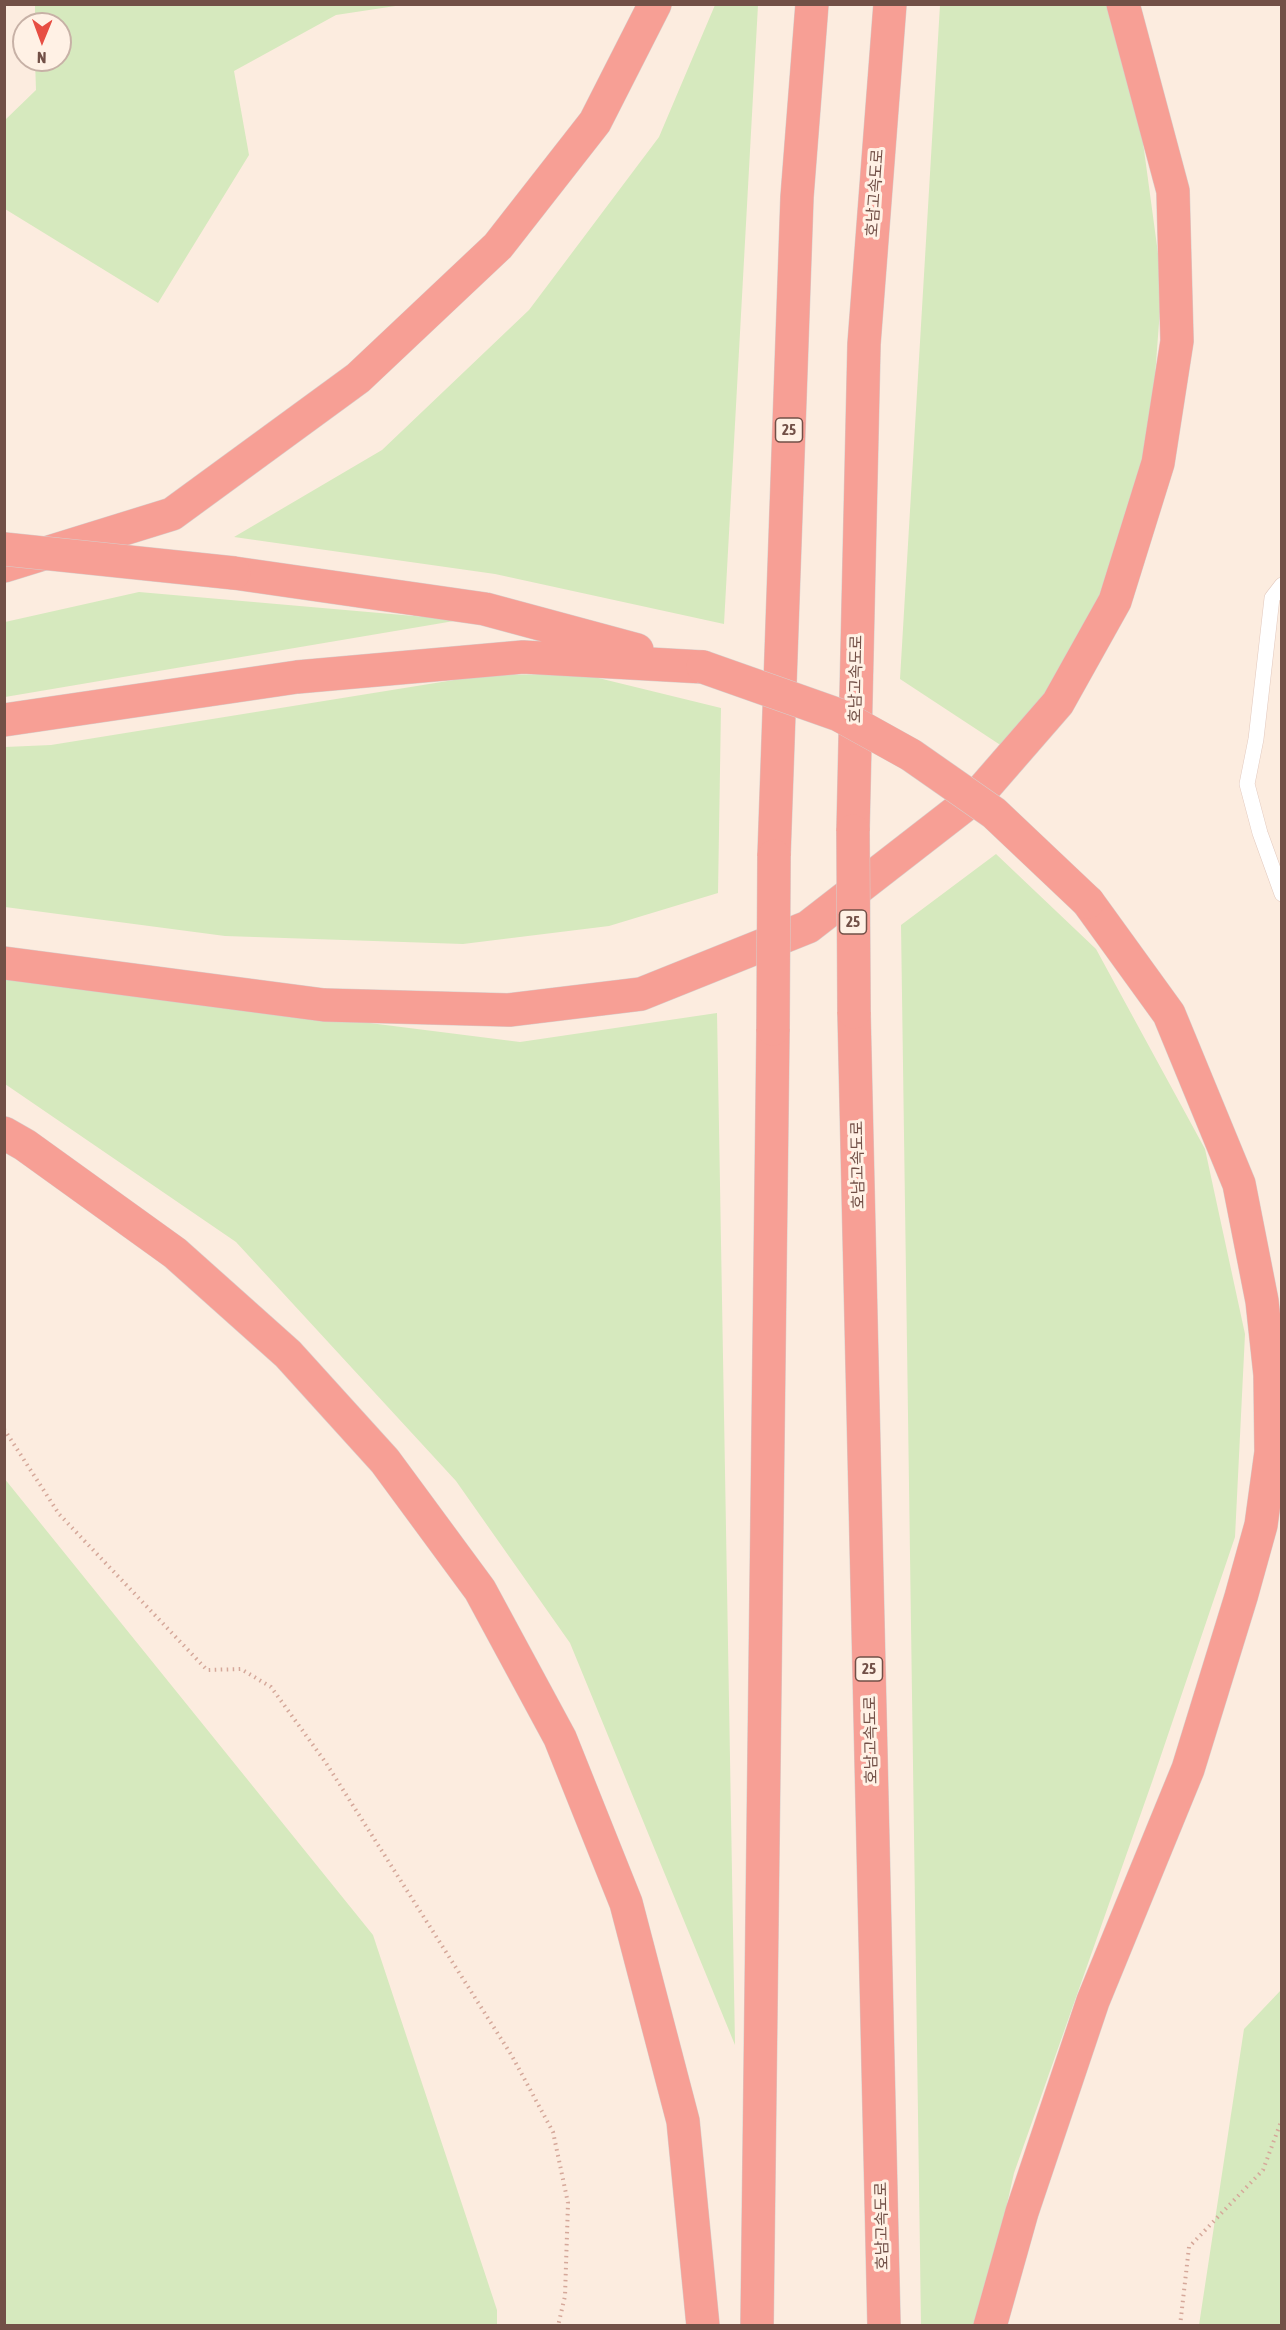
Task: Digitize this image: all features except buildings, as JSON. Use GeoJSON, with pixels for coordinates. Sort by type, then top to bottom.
{"type":"FeatureCollection","features":[{"type":"Feature","properties":{"kind":"highway"},"geometry":{"type":"LineString","coordinates":[[4,566],[172,514],[358,378],[498,246],[595,122],[655,4]]}},
{"type":"Feature","properties":{"kind":"highway","name":"25"},"geometry":{"type":"LineString","coordinates":[[757,2325],[774,856],[797,197],[812,4]]}},
{"type":"Feature","properties":{"kind":"highway","name":"호남고속도로"},"geometry":{"type":"LineString","coordinates":[[884,2325],[854,1012],[853,831],[864,344],[890,4]]}},
{"type":"Feature","properties":{"kind":"highway"},"geometry":{"type":"LineString","coordinates":[[4,963],[324,1005],[509,1010],[641,994],[808,927],[978,795],[1058,703],[1115,601],[1158,463],[1177,341],[1173,191],[1123,4]]}},
{"type":"Feature","properties":{"kind":"highway"},"geometry":{"type":"LineString","coordinates":[[4,549],[234,573],[485,609],[703,667],[838,715],[911,755],[994,813],[1088,902],[1169,1014],[1239,1184],[1262,1301],[1270,1375],[1271,1452],[1261,1525],[1188,1769],[1093,2001],[1022,2212],[990,2325]]}},
{"type":"Feature","properties":{"kind":"highway"},"geometry":{"type":"LineString","coordinates":[[4,720],[297,677],[523,657],[703,667]]}},
{"type":"Feature","properties":{"kind":"highway"},"geometry":{"type":"LineString","coordinates":[[4,1133],[25,1144],[175,1253],[288,1354],[385,1461],[480,1590],[560,1738],[626,1903],[683,2121],[703,2325]]}},
{"type":"Feature","properties":{"kind":"lane"},"geometry":{"type":"LineString","coordinates":[[1281,585],[1272,598],[1256,739],[1247,784],[1260,833],[1281,894]]}},
{"type":"Feature","properties":{"kind":"path"},"geometry":{"type":"LineString","coordinates":[[4,1429],[59,1514],[207,1670],[241,1669],[271,1687],[326,1763],[512,2056],[553,2132],[568,2203],[565,2296],[558,2325]]}},
{"type":"Feature","properties":{"kind":"path"},"geometry":{"type":"LineString","coordinates":[[1180,2325],[1189,2247],[1263,2170],[1281,2118]]}},
{"type":"Feature","properties":{"kind":"green space"},"geometry":{"type":"Polygon","coordinates":[[[35,4],[402,5],[336,15],[234,71],[249,155],[158,303],[5,209],[5,120],[36,90],[35,72],[72,72],[72,12],[35,12],[35,4]]]}},
{"type":"Feature","properties":{"kind":"green space"},"geometry":{"type":"Polygon","coordinates":[[[715,5],[758,5],[724,624],[495,574],[234,537],[382,450],[529,310],[659,137],[715,5]]]}},
{"type":"Feature","properties":{"kind":"green space"},"geometry":{"type":"Polygon","coordinates":[[[940,5],[1111,5],[1132,61],[1162,283],[1149,456],[1106,616],[1008,750],[900,679],[940,5]]]}},
{"type":"Feature","properties":{"kind":"green space"},"geometry":{"type":"Polygon","coordinates":[[[139,592],[460,620],[5,697],[5,622],[139,592]]]}},
{"type":"Feature","properties":{"kind":"green space"},"geometry":{"type":"Polygon","coordinates":[[[582,674],[721,708],[718,893],[609,926],[463,944],[225,936],[5,907],[5,747],[51,745],[485,675],[582,674]]]}},
{"type":"Feature","properties":{"kind":"green space"},"geometry":{"type":"Polygon","coordinates":[[[996,854],[1096,949],[1205,1149],[1245,1334],[1235,1537],[1152,1782],[1014,2173],[980,2325],[921,2325],[901,925],[996,854]]]}},
{"type":"Feature","properties":{"kind":"green space"},"geometry":{"type":"Polygon","coordinates":[[[5,977],[520,1042],[717,1013],[735,2045],[570,1643],[456,1481],[236,1242],[5,1084],[5,977]]]}},
{"type":"Feature","properties":{"kind":"green space"},"geometry":{"type":"Polygon","coordinates":[[[4,1478],[373,1935],[497,2310],[497,2325],[5,2325],[4,1478]]]}},
{"type":"Feature","properties":{"kind":"green space"},"geometry":{"type":"Polygon","coordinates":[[[1281,1990],[1281,2325],[1199,2325],[1244,2029],[1281,1990]]]}}]}
